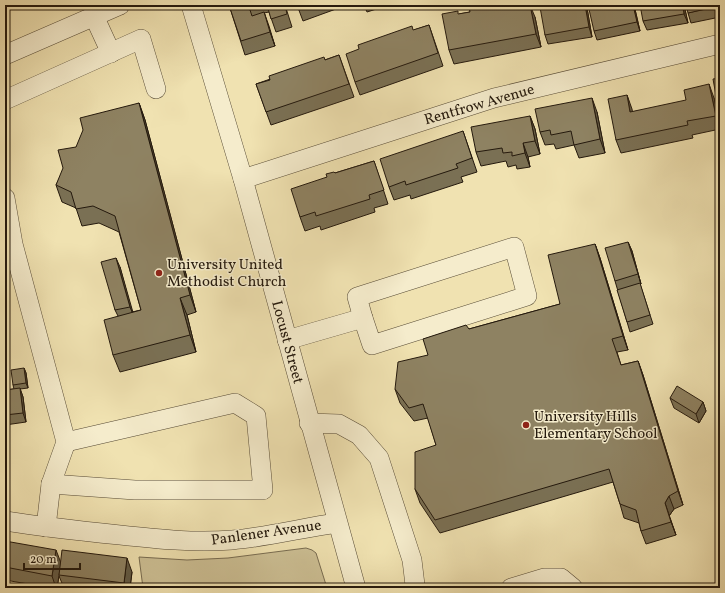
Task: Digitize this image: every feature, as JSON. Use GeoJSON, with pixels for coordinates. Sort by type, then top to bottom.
{"type":"FeatureCollection","features":[{"type":"Feature","properties":{"kind":"street"},"geometry":{"type":"LineString","coordinates":[[5,55],[120,5]]}},
{"type":"Feature","properties":{"kind":"street","name":"Locust Street"},"geometry":{"type":"LineString","coordinates":[[191,5],[243,179],[309,423],[356,588]]}},
{"type":"Feature","properties":{"kind":"street"},"geometry":{"type":"LineString","coordinates":[[94,16],[111,53]]}},
{"type":"Feature","properties":{"kind":"street"},"geometry":{"type":"LineString","coordinates":[[5,100],[141,39],[156,88]]}},
{"type":"Feature","properties":{"kind":"street","name":"Rentfrow Avenue"},"geometry":{"type":"LineString","coordinates":[[243,179],[494,98],[720,44]]}},
{"type":"Feature","properties":{"kind":"street"},"geometry":{"type":"LineString","coordinates":[[5,198],[13,244],[66,442],[51,484],[46,527]]}},
{"type":"Feature","properties":{"kind":"street"},"geometry":{"type":"LineString","coordinates":[[514,247],[527,296],[372,345],[363,318],[357,297],[514,247]]}},
{"type":"Feature","properties":{"kind":"street"},"geometry":{"type":"LineString","coordinates":[[287,340],[363,318]]}},
{"type":"Feature","properties":{"kind":"street"},"geometry":{"type":"LineString","coordinates":[[51,484],[135,490],[263,490],[256,416],[235,403],[66,442]]}},
{"type":"Feature","properties":{"kind":"street"},"geometry":{"type":"LineString","coordinates":[[309,423],[339,424],[359,435],[379,458],[412,560],[415,585],[414,588]]}},
{"type":"Feature","properties":{"kind":"street","name":"Panlener Avenue"},"geometry":{"type":"LineString","coordinates":[[5,521],[46,527],[151,538],[212,541],[267,535],[337,523]]}},
{"type":"Feature","properties":{"kind":"street"},"geometry":{"type":"LineString","coordinates":[[511,588],[544,578],[561,578],[573,588]]}},
{"type":"Feature","properties":{"kind":"shaded area"},"geometry":{"type":"Polygon","coordinates":[[[306,548],[316,553],[327,588],[143,588],[139,557],[187,560],[228,558],[306,548]]]}},
{"type":"Feature","properties":{"kind":"building"},"geometry":{"type":"Polygon","coordinates":[[[229,5],[255,5],[249,7],[252,16],[264,12],[270,32],[241,41],[229,5]]]}},
{"type":"Feature","properties":{"kind":"building"},"geometry":{"type":"Polygon","coordinates":[[[267,5],[285,5],[287,14],[271,19],[267,5]]]}},
{"type":"Feature","properties":{"kind":"building"},"geometry":{"type":"Polygon","coordinates":[[[469,5],[497,5],[497,8],[511,5],[530,5],[536,34],[449,50],[442,14],[458,11],[458,14],[470,12],[469,5]]]}},
{"type":"Feature","properties":{"kind":"building"},"geometry":{"type":"Polygon","coordinates":[[[549,5],[585,5],[589,27],[545,35],[540,7],[549,5]]]}},
{"type":"Feature","properties":{"kind":"building"},"geometry":{"type":"Polygon","coordinates":[[[588,5],[633,5],[637,22],[594,31],[588,5]]]}},
{"type":"Feature","properties":{"kind":"building"},"geometry":{"type":"Polygon","coordinates":[[[640,5],[683,5],[684,14],[643,21],[640,5]]]}},
{"type":"Feature","properties":{"kind":"building"},"geometry":{"type":"Polygon","coordinates":[[[686,5],[720,5],[720,6],[688,13],[686,5]]]}},
{"type":"Feature","properties":{"kind":"building"},"geometry":{"type":"Polygon","coordinates":[[[429,25],[438,53],[355,82],[346,54],[359,49],[358,45],[412,26],[413,30],[429,25]]]}},
{"type":"Feature","properties":{"kind":"building"},"geometry":{"type":"Polygon","coordinates":[[[339,55],[349,84],[266,112],[256,84],[270,80],[269,76],[324,57],[325,60],[339,55]]]}},
{"type":"Feature","properties":{"kind":"building"},"geometry":{"type":"Polygon","coordinates":[[[720,78],[720,118],[713,79],[720,78]]]}},
{"type":"Feature","properties":{"kind":"building"},"geometry":{"type":"Polygon","coordinates":[[[709,84],[716,116],[687,121],[688,125],[616,140],[608,99],[627,95],[630,112],[686,100],[684,90],[709,84]]]}},
{"type":"Feature","properties":{"kind":"building"},"geometry":{"type":"Polygon","coordinates":[[[592,98],[600,139],[574,145],[571,131],[551,135],[550,130],[540,132],[535,109],[592,98]]]}},
{"type":"Feature","properties":{"kind":"building","name":"University United Methodist Church"},"geometry":{"type":"Polygon","coordinates":[[[139,103],[190,295],[180,298],[190,335],[113,355],[104,320],[141,310],[115,216],[93,206],[76,209],[71,192],[56,185],[63,168],[58,150],[76,147],[83,130],[80,118],[139,103]]]}},
{"type":"Feature","properties":{"kind":"building"},"geometry":{"type":"Polygon","coordinates":[[[530,116],[535,141],[523,143],[525,153],[512,156],[512,152],[503,153],[502,148],[476,152],[471,127],[530,116]]]}},
{"type":"Feature","properties":{"kind":"building"},"geometry":{"type":"Polygon","coordinates":[[[463,131],[472,158],[456,164],[458,168],[406,185],[405,181],[389,187],[380,159],[463,131]]]}},
{"type":"Feature","properties":{"kind":"building"},"geometry":{"type":"Polygon","coordinates":[[[374,161],[384,190],[369,195],[370,199],[316,216],[315,212],[300,217],[291,189],[327,177],[326,174],[335,173],[374,161]]]}},
{"type":"Feature","properties":{"kind":"building"},"geometry":{"type":"Polygon","coordinates":[[[628,242],[638,274],[615,281],[605,248],[628,242]]]}},
{"type":"Feature","properties":{"kind":"building"},"geometry":{"type":"Polygon","coordinates":[[[595,244],[623,336],[612,339],[621,365],[638,361],[678,491],[669,496],[665,503],[671,522],[641,531],[636,510],[620,504],[609,469],[435,520],[415,489],[415,452],[436,445],[423,404],[409,408],[395,389],[398,362],[428,355],[423,339],[466,325],[469,329],[560,304],[548,255],[595,244]]]}},
{"type":"Feature","properties":{"kind":"building"},"geometry":{"type":"Polygon","coordinates":[[[116,258],[130,307],[115,310],[101,262],[116,258]]]}},
{"type":"Feature","properties":{"kind":"building"},"geometry":{"type":"Polygon","coordinates":[[[640,283],[650,315],[627,322],[617,290],[640,283]]]}},
{"type":"Feature","properties":{"kind":"building"},"geometry":{"type":"Polygon","coordinates":[[[24,368],[26,383],[13,385],[11,370],[24,368]]]}},
{"type":"Feature","properties":{"kind":"building"},"geometry":{"type":"Polygon","coordinates":[[[677,386],[703,402],[696,414],[670,398],[677,386]]]}},
{"type":"Feature","properties":{"kind":"building"},"geometry":{"type":"Polygon","coordinates":[[[20,388],[23,413],[5,415],[5,390],[20,388]]]}},
{"type":"Feature","properties":{"kind":"building"},"geometry":{"type":"Polygon","coordinates":[[[5,541],[56,550],[52,576],[5,567],[5,541]]]}},
{"type":"Feature","properties":{"kind":"building"},"geometry":{"type":"Polygon","coordinates":[[[62,550],[127,558],[124,583],[59,575],[62,550]]]}},
{"type":"Feature","properties":{"kind":"place","name":"University United Methodist Church"},"geometry":{"type":"Point","coordinates":[159,273]}},
{"type":"Feature","properties":{"kind":"place","name":"University Hills Elementary School"},"geometry":{"type":"Point","coordinates":[526,425]}}]}
